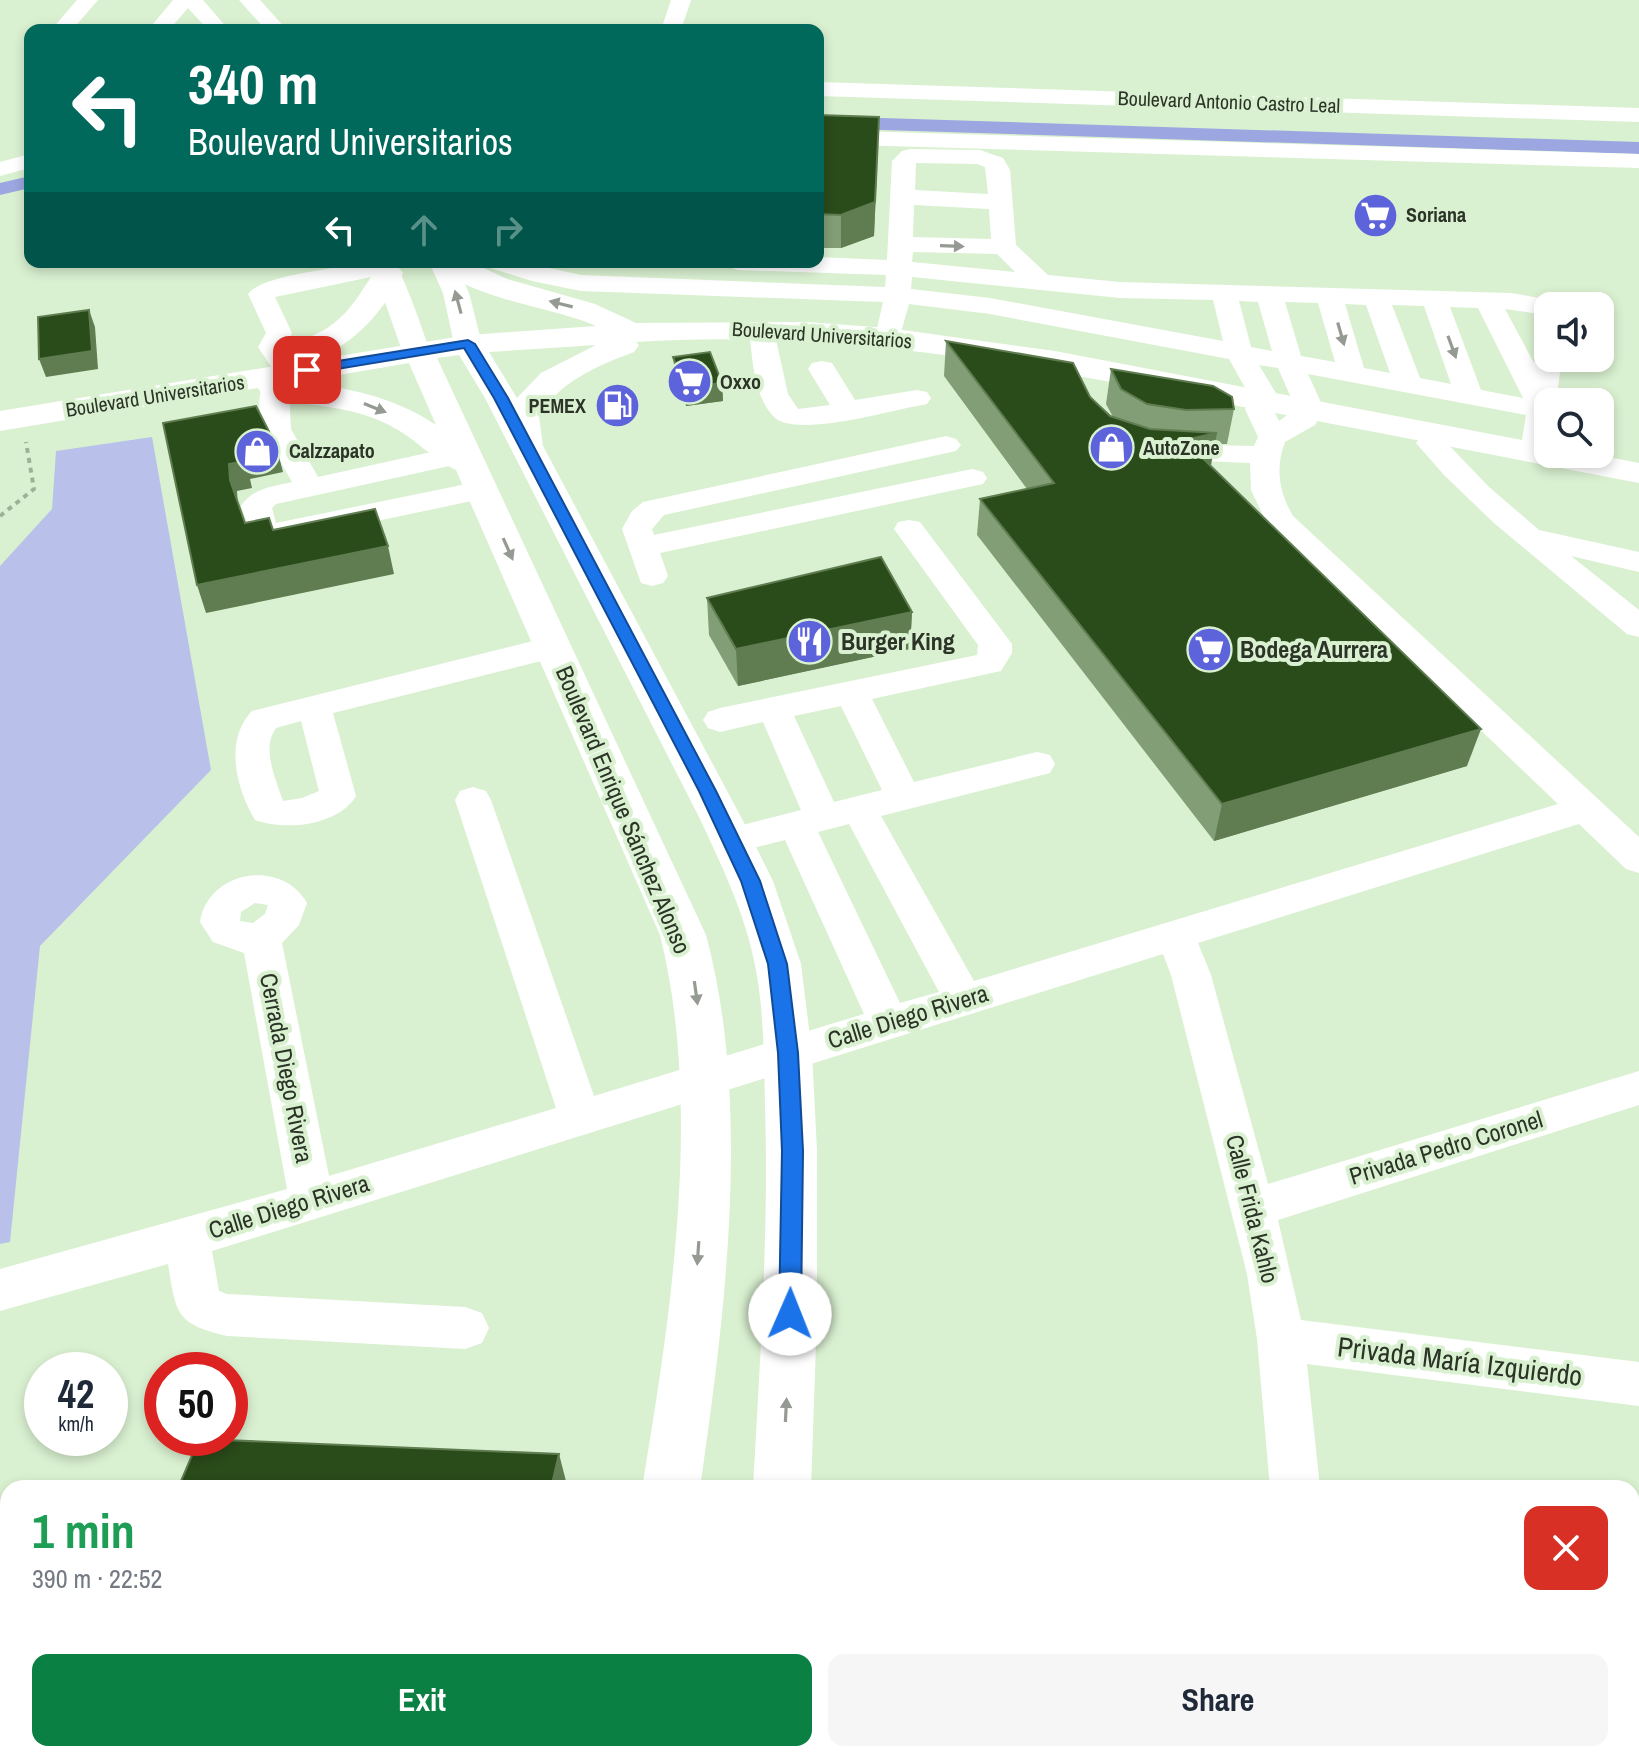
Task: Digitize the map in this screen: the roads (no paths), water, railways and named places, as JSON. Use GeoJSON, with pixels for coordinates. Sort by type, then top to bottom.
{"type":"FeatureCollection","features":[{"type":"Feature","properties":{"kind":"main road"},"geometry":{"type":"LineString","coordinates":[[462,268],[489,282],[582,309],[633,337]]}},
{"type":"Feature","properties":{"kind":"main road"},"geometry":{"type":"LineString","coordinates":[[216,391],[270,377],[338,337],[356,323],[386,278]]}},
{"type":"Feature","properties":{"kind":"main road","name":"Boulevard Universitarios"},"geometry":{"type":"LineString","coordinates":[[8,421],[270,377],[420,356],[723,329],[888,337],[1055,361],[1265,425]]}},
{"type":"Feature","properties":{"kind":"main road","name":"Boulevard Universitarios"},"geometry":{"type":"LineString","coordinates":[[633,337],[763,340],[931,353],[1081,382],[1265,425],[1307,414],[1534,453]]}},
{"type":"Feature","properties":{"kind":"main road"},"geometry":{"type":"LineString","coordinates":[[526,446],[522,416],[541,388],[586,359],[633,337]]}},
{"type":"Feature","properties":{"kind":"main road"},"geometry":{"type":"LineString","coordinates":[[473,350],[732,840],[751,881],[778,964],[788,1053],[792,1178],[782,1480]]}},
{"type":"Feature","properties":{"kind":"main road","name":"Boulevard Universitarios"},"geometry":{"type":"LineString","coordinates":[[8,421],[216,391],[420,356]]}},
{"type":"Feature","properties":{"kind":"main road","name":"Boulevard Enrique Sánchez Alonso"},"geometry":{"type":"LineString","coordinates":[[420,356],[468,470],[553,647],[683,935],[697,993],[701,1080],[701,1217],[686,1400],[672,1480]]}},
{"type":"Feature","properties":{"kind":"main road"},"geometry":{"type":"LineString","coordinates":[[270,377],[315,393],[364,403],[414,425],[468,470]]}},
{"type":"Feature","properties":{"kind":"main road","name":"Boulevard Universitarios"},"geometry":{"type":"LineString","coordinates":[[1307,414],[1431,443],[1639,484]]}},
{"type":"Feature","properties":{"kind":"main road","name":"Boulevard Universitarios"},"geometry":{"type":"LineString","coordinates":[[1613,468],[1639,473]]}},
{"type":"Feature","properties":{"kind":"street"},"geometry":{"type":"LineString","coordinates":[[163,24],[184,0]]}},
{"type":"Feature","properties":{"kind":"street"},"geometry":{"type":"LineString","coordinates":[[192,0],[214,24]]}},
{"type":"Feature","properties":{"kind":"street"},"geometry":{"type":"LineString","coordinates":[[249,0],[271,24]]}},
{"type":"Feature","properties":{"kind":"street"},"geometry":{"type":"LineString","coordinates":[[258,0],[273,18],[273,24]]}},
{"type":"Feature","properties":{"kind":"street"},"geometry":{"type":"LineString","coordinates":[[673,24],[681,0]]}},
{"type":"Feature","properties":{"kind":"street","name":"Boulevard Antonio Castro Leal"},"geometry":{"type":"LineString","coordinates":[[824,89],[1639,115]]}},
{"type":"Feature","properties":{"kind":"street"},"geometry":{"type":"LineString","coordinates":[[824,137],[1639,161]]}},
{"type":"Feature","properties":{"kind":"street"},"geometry":{"type":"LineString","coordinates":[[878,139],[902,223],[888,337]]}},
{"type":"Feature","properties":{"kind":"street"},"geometry":{"type":"LineString","coordinates":[[902,223],[984,157],[997,166],[1001,214],[1041,283]]}},
{"type":"Feature","properties":{"kind":"street"},"geometry":{"type":"LineString","coordinates":[[0,169],[24,163]]}},
{"type":"Feature","properties":{"kind":"street"},"geometry":{"type":"LineString","coordinates":[[824,238],[902,223],[1001,214]]}},
{"type":"Feature","properties":{"kind":"street"},"geometry":{"type":"LineString","coordinates":[[824,242],[902,223],[1001,214]]}},
{"type":"Feature","properties":{"kind":"street"},"geometry":{"type":"LineString","coordinates":[[902,223],[1041,283],[1162,292],[1434,299],[1534,306]]}},
{"type":"Feature","properties":{"kind":"street"},"geometry":{"type":"LineString","coordinates":[[902,223],[990,306],[1469,396],[1534,405]]}},
{"type":"Feature","properties":{"kind":"street"},"geometry":{"type":"LineString","coordinates":[[445,268],[456,293],[473,350]]}},
{"type":"Feature","properties":{"kind":"street"},"geometry":{"type":"LineString","coordinates":[[515,268],[581,283],[661,268]]}},
{"type":"Feature","properties":{"kind":"street"},"geometry":{"type":"LineString","coordinates":[[268,313],[338,302],[386,278]]}},
{"type":"Feature","properties":{"kind":"street"},"geometry":{"type":"LineString","coordinates":[[310,488],[277,429],[270,377],[272,347],[279,333],[261,294],[270,289],[386,278]]}},
{"type":"Feature","properties":{"kind":"street","name":"Boulevard Enrique Sánchez Alonso"},"geometry":{"type":"LineString","coordinates":[[386,278],[420,356]]}},
{"type":"Feature","properties":{"kind":"street"},"geometry":{"type":"LineString","coordinates":[[1098,289],[1101,325]]}},
{"type":"Feature","properties":{"kind":"street"},"geometry":{"type":"LineString","coordinates":[[1162,292],[1167,338]]}},
{"type":"Feature","properties":{"kind":"street"},"geometry":{"type":"LineString","coordinates":[[1224,293],[1239,353],[1265,425],[1266,493],[1280,521],[1639,859]]}},
{"type":"Feature","properties":{"kind":"street"},"geometry":{"type":"LineString","coordinates":[[1269,294],[1307,414]]}},
{"type":"Feature","properties":{"kind":"street"},"geometry":{"type":"LineString","coordinates":[[1329,296],[1352,373]]}},
{"type":"Feature","properties":{"kind":"street"},"geometry":{"type":"LineString","coordinates":[[1376,297],[1408,384]]}},
{"type":"Feature","properties":{"kind":"street"},"geometry":{"type":"LineString","coordinates":[[1434,299],[1469,396]]}},
{"type":"Feature","properties":{"kind":"street"},"geometry":{"type":"LineString","coordinates":[[1488,301],[1534,394]]}},
{"type":"Feature","properties":{"kind":"street"},"geometry":{"type":"LineString","coordinates":[[763,340],[768,372],[780,409],[787,415],[800,417],[917,398]]}},
{"type":"Feature","properties":{"kind":"street"},"geometry":{"type":"LineString","coordinates":[[822,369],[847,410]]}},
{"type":"Feature","properties":{"kind":"street"},"geometry":{"type":"LineString","coordinates":[[1141,451],[1265,425]]}},
{"type":"Feature","properties":{"kind":"street"},"geometry":{"type":"LineString","coordinates":[[1431,443],[1461,479],[1527,537],[1639,627]]}},
{"type":"Feature","properties":{"kind":"street"},"geometry":{"type":"LineString","coordinates":[[652,576],[637,529],[648,512],[664,505],[946,445]]}},
{"type":"Feature","properties":{"kind":"street"},"geometry":{"type":"LineString","coordinates":[[468,470],[288,532],[269,533],[263,530],[256,506],[260,499],[310,488],[468,470]]}},
{"type":"Feature","properties":{"kind":"street"},"geometry":{"type":"LineString","coordinates":[[642,547],[972,478]]}},
{"type":"Feature","properties":{"kind":"street"},"geometry":{"type":"LineString","coordinates":[[720,720],[989,663],[995,653],[995,644],[909,529]]}},
{"type":"Feature","properties":{"kind":"street"},"geometry":{"type":"LineString","coordinates":[[1527,537],[1639,562]]}},
{"type":"Feature","properties":{"kind":"street"},"geometry":{"type":"LineString","coordinates":[[314,707],[553,647]]}},
{"type":"Feature","properties":{"kind":"street"},"geometry":{"type":"LineString","coordinates":[[851,692],[904,798]]}},
{"type":"Feature","properties":{"kind":"street"},"geometry":{"type":"LineString","coordinates":[[774,709],[826,817],[889,1023]]}},
{"type":"Feature","properties":{"kind":"street"},"geometry":{"type":"LineString","coordinates":[[732,840],[1037,764]]}},
{"type":"Feature","properties":{"kind":"street"},"geometry":{"type":"LineString","coordinates":[[473,800],[580,1117]]}},
{"type":"Feature","properties":{"kind":"street","name":"Calle Diego Rivera"},"geometry":{"type":"LineString","coordinates":[[0,1290],[187,1239],[1585,809]]}},
{"type":"Feature","properties":{"kind":"street"},"geometry":{"type":"LineString","coordinates":[[826,817],[964,1000]]}},
{"type":"Feature","properties":{"kind":"street","name":"Calle Frida Kahlo"},"geometry":{"type":"LineString","coordinates":[[1175,936],[1191,975],[1270,1274],[1281,1339],[1294,1480]]}},
{"type":"Feature","properties":{"kind":"street","name":"Cerrada Diego Rivera"},"geometry":{"type":"LineString","coordinates":[[261,937],[311,1200]]}},
{"type":"Feature","properties":{"kind":"street","name":"Privada Pedro Coronel"},"geometry":{"type":"LineString","coordinates":[[1254,1208],[1639,1088]]}},
{"type":"Feature","properties":{"kind":"street"},"geometry":{"type":"LineString","coordinates":[[187,1239],[197,1299],[206,1310],[227,1315],[465,1328]]}},
{"type":"Feature","properties":{"kind":"street","name":"Privada María Izquierdo"},"geometry":{"type":"LineString","coordinates":[[1281,1339],[1639,1384]]}},
{"type":"Feature","properties":{"kind":"waterway"},"geometry":{"type":"LineString","coordinates":[[824,122],[1639,148]]}},
{"type":"Feature","properties":{"kind":"waterway"},"geometry":{"type":"LineString","coordinates":[[0,189],[24,183]]}},
{"type":"Feature","properties":{"kind":"place","name":"Soriana"},"geometry":{"type":"Point","coordinates":[1375,215]}},
{"type":"Feature","properties":{"kind":"place","name":"Oxxo"},"geometry":{"type":"Point","coordinates":[689,382]}},
{"type":"Feature","properties":{"kind":"place","name":"PEMEX"},"geometry":{"type":"Point","coordinates":[617,406]}},
{"type":"Feature","properties":{"kind":"place","name":"AutoZone"},"geometry":{"type":"Point","coordinates":[1112,448]}},
{"type":"Feature","properties":{"kind":"place","name":"Calzzapato"},"geometry":{"type":"Point","coordinates":[258,451]}},
{"type":"Feature","properties":{"kind":"place","name":"Burger King"},"geometry":{"type":"Point","coordinates":[810,642]}},
{"type":"Feature","properties":{"kind":"place","name":"Bodega Aurrera"},"geometry":{"type":"Point","coordinates":[1209,650]}}]}
